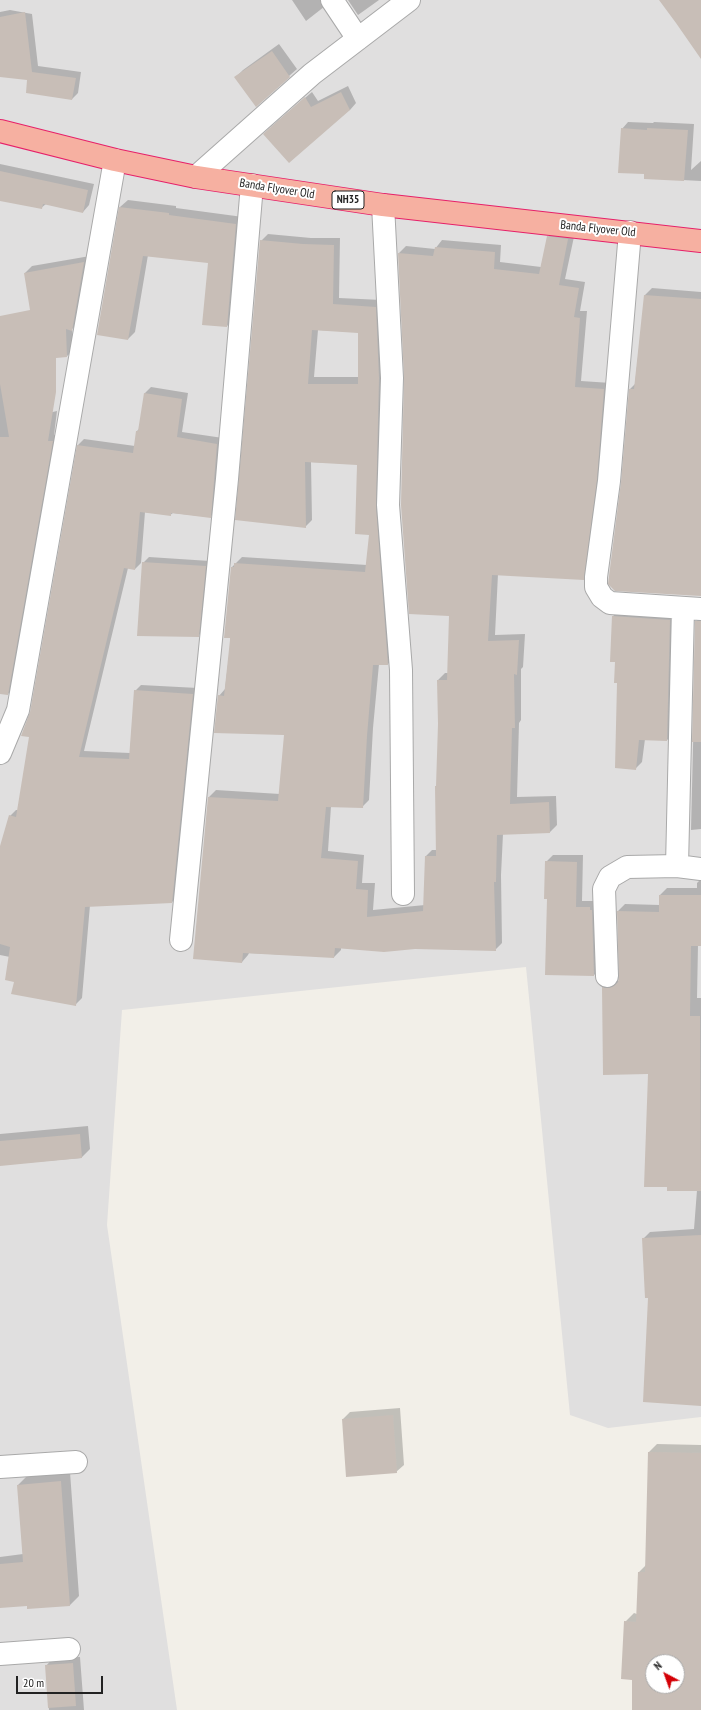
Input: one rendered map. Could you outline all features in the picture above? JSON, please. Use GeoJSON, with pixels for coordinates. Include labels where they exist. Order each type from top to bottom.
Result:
{"type":"FeatureCollection","features":[{"type":"Feature","properties":{"kind":"highway","name":"Banda Flyover Old"},"geometry":{"type":"LineString","coordinates":[[0,131],[115,160],[196,177],[383,205],[701,241]]}},
{"type":"Feature","properties":{"kind":"street"},"geometry":{"type":"LineString","coordinates":[[332,0],[358,39]]}},
{"type":"Feature","properties":{"kind":"street"},"geometry":{"type":"LineString","coordinates":[[196,177],[312,74],[409,0]]}},
{"type":"Feature","properties":{"kind":"street"},"geometry":{"type":"LineString","coordinates":[[0,753],[18,710],[115,160]]}},
{"type":"Feature","properties":{"kind":"street"},"geometry":{"type":"LineString","coordinates":[[181,940],[226,487],[252,185]]}},
{"type":"Feature","properties":{"kind":"street"},"geometry":{"type":"LineString","coordinates":[[383,205],[392,378],[388,505],[401,670],[403,894]]}},
{"type":"Feature","properties":{"kind":"street"},"geometry":{"type":"LineString","coordinates":[[630,232],[609,481],[596,577],[596,588],[602,597],[610,603],[692,609],[677,866]]}},
{"type":"Feature","properties":{"kind":"street"},"geometry":{"type":"LineString","coordinates":[[607,976],[604,889],[610,877],[627,867],[677,866],[701,869]]}},
{"type":"Feature","properties":{"kind":"street"},"geometry":{"type":"LineString","coordinates":[[0,1466],[76,1462]]}},
{"type":"Feature","properties":{"kind":"street"},"geometry":{"type":"LineString","coordinates":[[0,1654],[69,1649]]}},
{"type":"Feature","properties":{"kind":"shaded area"},"geometry":{"type":"Polygon","coordinates":[[[0,0],[701,0],[701,1417],[608,1428],[570,1415],[526,967],[122,1010],[107,1225],[177,1710],[0,1710],[0,0]]]}},
{"type":"Feature","properties":{"kind":"building"},"geometry":{"type":"Polygon","coordinates":[[[659,0],[701,0],[701,59],[676,23],[659,0]]]}},
{"type":"Feature","properties":{"kind":"building"},"geometry":{"type":"Polygon","coordinates":[[[25,12],[32,72],[76,78],[72,100],[26,93],[27,80],[0,77],[0,17],[25,12]]]}},
{"type":"Feature","properties":{"kind":"building"},"geometry":{"type":"Polygon","coordinates":[[[272,51],[290,77],[256,107],[234,77],[272,51]]]}},
{"type":"Feature","properties":{"kind":"building"},"geometry":{"type":"Polygon","coordinates":[[[341,92],[350,110],[289,163],[263,134],[305,97],[311,107],[341,92]]]}},
{"type":"Feature","properties":{"kind":"building"},"geometry":{"type":"Polygon","coordinates":[[[621,128],[647,130],[647,128],[688,130],[684,181],[644,179],[644,174],[618,173],[621,128]]]}},
{"type":"Feature","properties":{"kind":"building"},"geometry":{"type":"Polygon","coordinates":[[[0,171],[88,190],[83,213],[43,204],[42,209],[0,201],[0,171]]]}},
{"type":"Feature","properties":{"kind":"building"},"geometry":{"type":"Polygon","coordinates":[[[119,207],[169,213],[169,215],[236,224],[227,327],[202,325],[208,263],[143,256],[128,340],[97,335],[119,207]]]}},
{"type":"Feature","properties":{"kind":"building"},"geometry":{"type":"Polygon","coordinates":[[[547,236],[568,239],[559,285],[579,288],[574,317],[580,318],[575,387],[604,389],[597,480],[584,580],[492,575],[488,641],[519,640],[517,675],[514,674],[515,728],[512,728],[510,804],[549,802],[550,833],[497,835],[496,882],[494,882],[496,951],[415,949],[384,952],[335,948],[334,958],[243,953],[242,963],[193,959],[208,797],[278,801],[284,735],[214,733],[218,695],[224,696],[230,640],[230,638],[224,638],[231,567],[234,567],[234,563],[365,572],[369,535],[355,534],[357,465],[305,462],[306,528],[235,520],[260,240],[334,245],[333,304],[376,307],[379,378],[376,506],[388,665],[373,665],[363,808],[326,807],[321,858],[358,861],[356,889],[368,890],[367,917],[423,911],[425,856],[436,856],[435,786],[438,724],[437,680],[447,680],[449,616],[409,614],[401,505],[404,377],[398,253],[433,256],[435,247],[495,252],[494,269],[539,274],[547,236]],[[312,330],[308,384],[358,384],[358,333],[312,330]]]}},
{"type":"Feature","properties":{"kind":"building"},"geometry":{"type":"Polygon","coordinates":[[[84,262],[72,331],[66,329],[67,357],[56,358],[56,392],[48,441],[53,441],[8,695],[0,694],[0,437],[9,437],[0,384],[0,316],[30,310],[24,273],[84,262]]]}},
{"type":"Feature","properties":{"kind":"building"},"geometry":{"type":"Polygon","coordinates":[[[644,295],[701,299],[701,596],[615,591],[608,584],[621,482],[629,389],[634,389],[644,295]]]}},
{"type":"Feature","properties":{"kind":"building"},"geometry":{"type":"Polygon","coordinates":[[[144,393],[182,399],[177,437],[217,444],[211,518],[171,513],[171,516],[140,512],[135,570],[124,568],[79,757],[129,759],[134,690],[193,694],[172,903],[85,907],[76,1006],[11,994],[14,982],[5,980],[10,947],[0,944],[0,846],[9,815],[16,817],[29,737],[21,736],[30,712],[77,445],[133,453],[144,393]]]}},
{"type":"Feature","properties":{"kind":"building"},"geometry":{"type":"Polygon","coordinates":[[[142,562],[206,566],[199,637],[137,636],[142,562]]]}},
{"type":"Feature","properties":{"kind":"building"},"geometry":{"type":"Polygon","coordinates":[[[612,616],[670,620],[667,741],[639,740],[636,770],[615,768],[617,683],[614,683],[615,662],[610,662],[612,616]]]}},
{"type":"Feature","properties":{"kind":"building"},"geometry":{"type":"Polygon","coordinates":[[[695,621],[701,621],[701,742],[692,742],[695,621]]]}},
{"type":"Feature","properties":{"kind":"building"},"geometry":{"type":"Polygon","coordinates":[[[545,861],[577,862],[576,907],[590,907],[590,910],[592,910],[594,976],[545,975],[547,899],[544,899],[545,861]]]}},
{"type":"Feature","properties":{"kind":"building"},"geometry":{"type":"Polygon","coordinates":[[[659,895],[701,895],[701,946],[691,946],[690,1016],[700,1016],[701,1191],[667,1191],[667,1187],[644,1187],[648,1074],[603,1075],[602,987],[608,988],[614,986],[618,982],[617,911],[659,912],[659,895]]]}},
{"type":"Feature","properties":{"kind":"building"},"geometry":{"type":"Polygon","coordinates":[[[80,1134],[82,1158],[0,1166],[0,1141],[80,1134]]]}},
{"type":"Feature","properties":{"kind":"building"},"geometry":{"type":"Polygon","coordinates":[[[701,1235],[701,1406],[643,1402],[648,1298],[645,1298],[642,1238],[701,1235]]]}},
{"type":"Feature","properties":{"kind":"building"},"geometry":{"type":"Polygon","coordinates":[[[393,1415],[397,1473],[346,1477],[342,1419],[393,1415]]]}},
{"type":"Feature","properties":{"kind":"building"},"geometry":{"type":"Polygon","coordinates":[[[648,1452],[701,1453],[701,1710],[632,1710],[632,1680],[621,1679],[624,1621],[636,1622],[638,1572],[645,1572],[648,1452]]]}},
{"type":"Feature","properties":{"kind":"building"},"geometry":{"type":"Polygon","coordinates":[[[61,1481],[70,1606],[27,1609],[27,1606],[0,1608],[0,1564],[23,1562],[17,1485],[61,1481]]]}},
{"type":"Feature","properties":{"kind":"building"},"geometry":{"type":"Polygon","coordinates":[[[73,1663],[76,1706],[48,1708],[45,1665],[73,1663]]]}}]}
